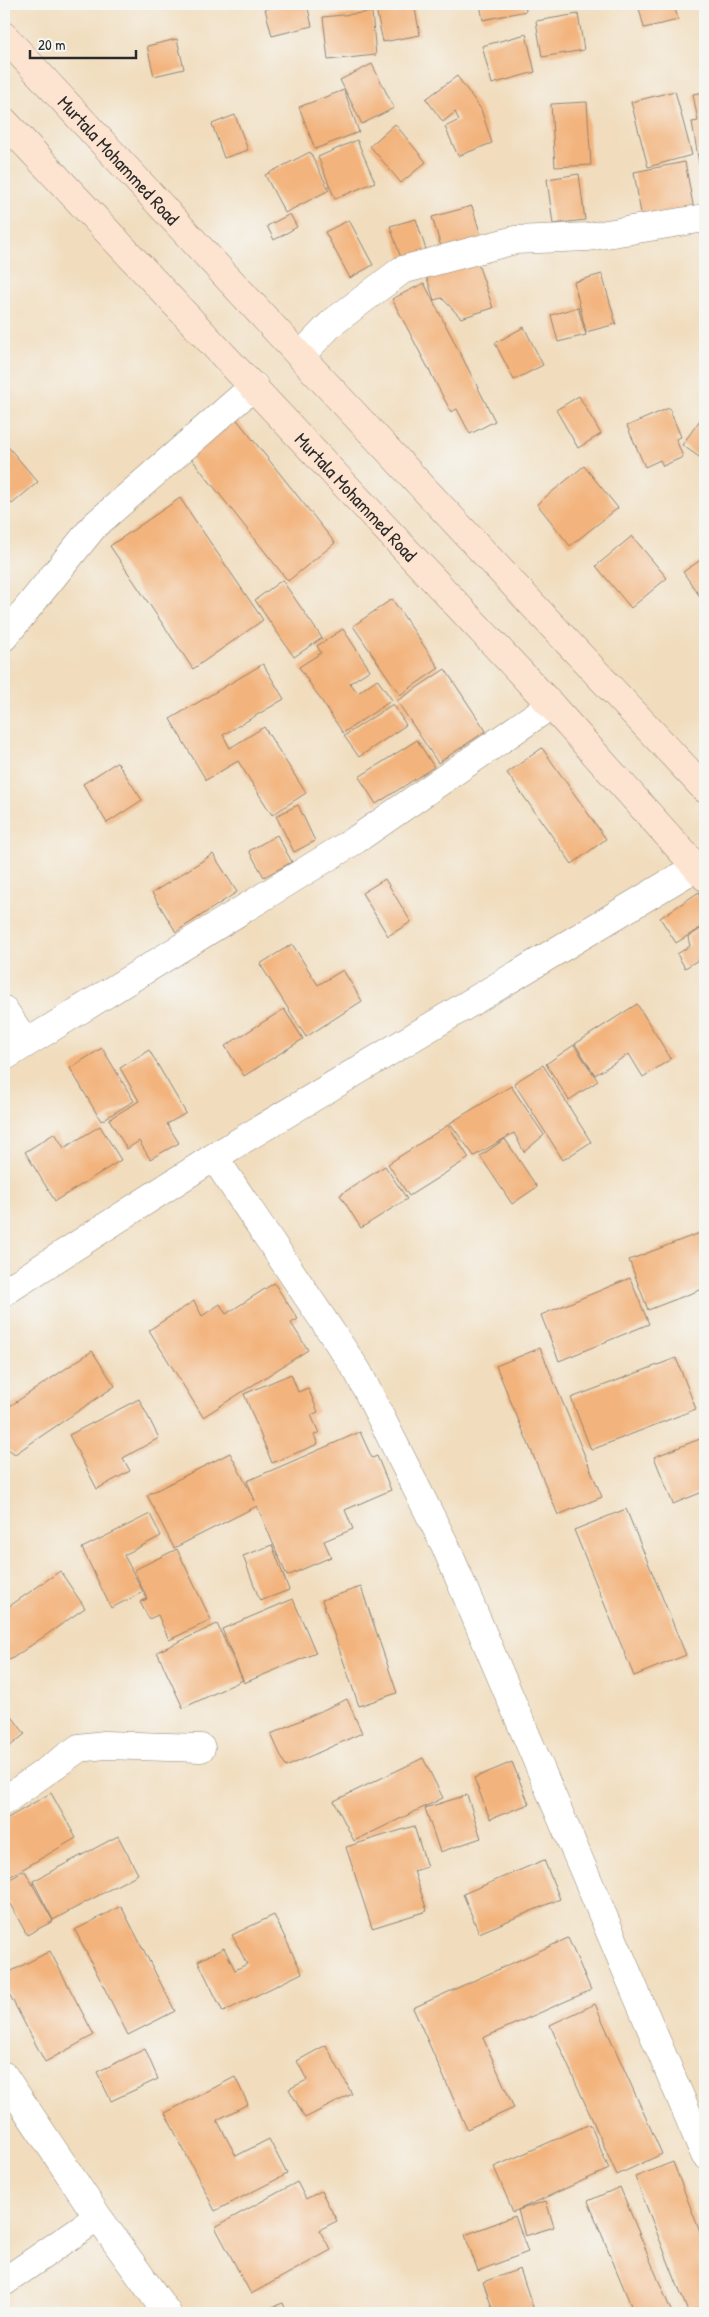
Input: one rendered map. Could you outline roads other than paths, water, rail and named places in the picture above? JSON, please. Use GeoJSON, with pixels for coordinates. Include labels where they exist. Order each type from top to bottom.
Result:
{"type":"FeatureCollection","features":[{"type":"Feature","properties":{"kind":"main road","name":"Murtala Mohammed Road"},"geometry":{"type":"LineString","coordinates":[[4,36],[300,356],[705,788]]}},
{"type":"Feature","properties":{"kind":"main road","name":"Murtala Mohammed Road"},"geometry":{"type":"LineString","coordinates":[[4,121],[551,705],[701,872]]}},
{"type":"Feature","properties":{"kind":"street"},"geometry":{"type":"LineString","coordinates":[[300,356],[332,323],[402,270],[515,240],[588,237],[705,218]]}},
{"type":"Feature","properties":{"kind":"street"},"geometry":{"type":"LineString","coordinates":[[4,636],[94,526],[254,386]]}},
{"type":"Feature","properties":{"kind":"street"},"geometry":{"type":"LineString","coordinates":[[4,1056],[357,839],[551,705]]}},
{"type":"Feature","properties":{"kind":"street"},"geometry":{"type":"LineString","coordinates":[[4,1292],[214,1157],[701,872]]}},
{"type":"Feature","properties":{"kind":"street"},"geometry":{"type":"LineString","coordinates":[[4,1010],[26,1042]]}},
{"type":"Feature","properties":{"kind":"street"},"geometry":{"type":"LineString","coordinates":[[214,1157],[358,1372],[445,1545],[705,2155]]}},
{"type":"Feature","properties":{"kind":"street"},"geometry":{"type":"LineString","coordinates":[[4,1801],[79,1748],[104,1745],[200,1748]]}},
{"type":"Feature","properties":{"kind":"street"},"geometry":{"type":"LineString","coordinates":[[4,2076],[98,2217],[167,2313]]}},
{"type":"Feature","properties":{"kind":"street"},"geometry":{"type":"LineString","coordinates":[[4,2282],[98,2217]]}}]}
